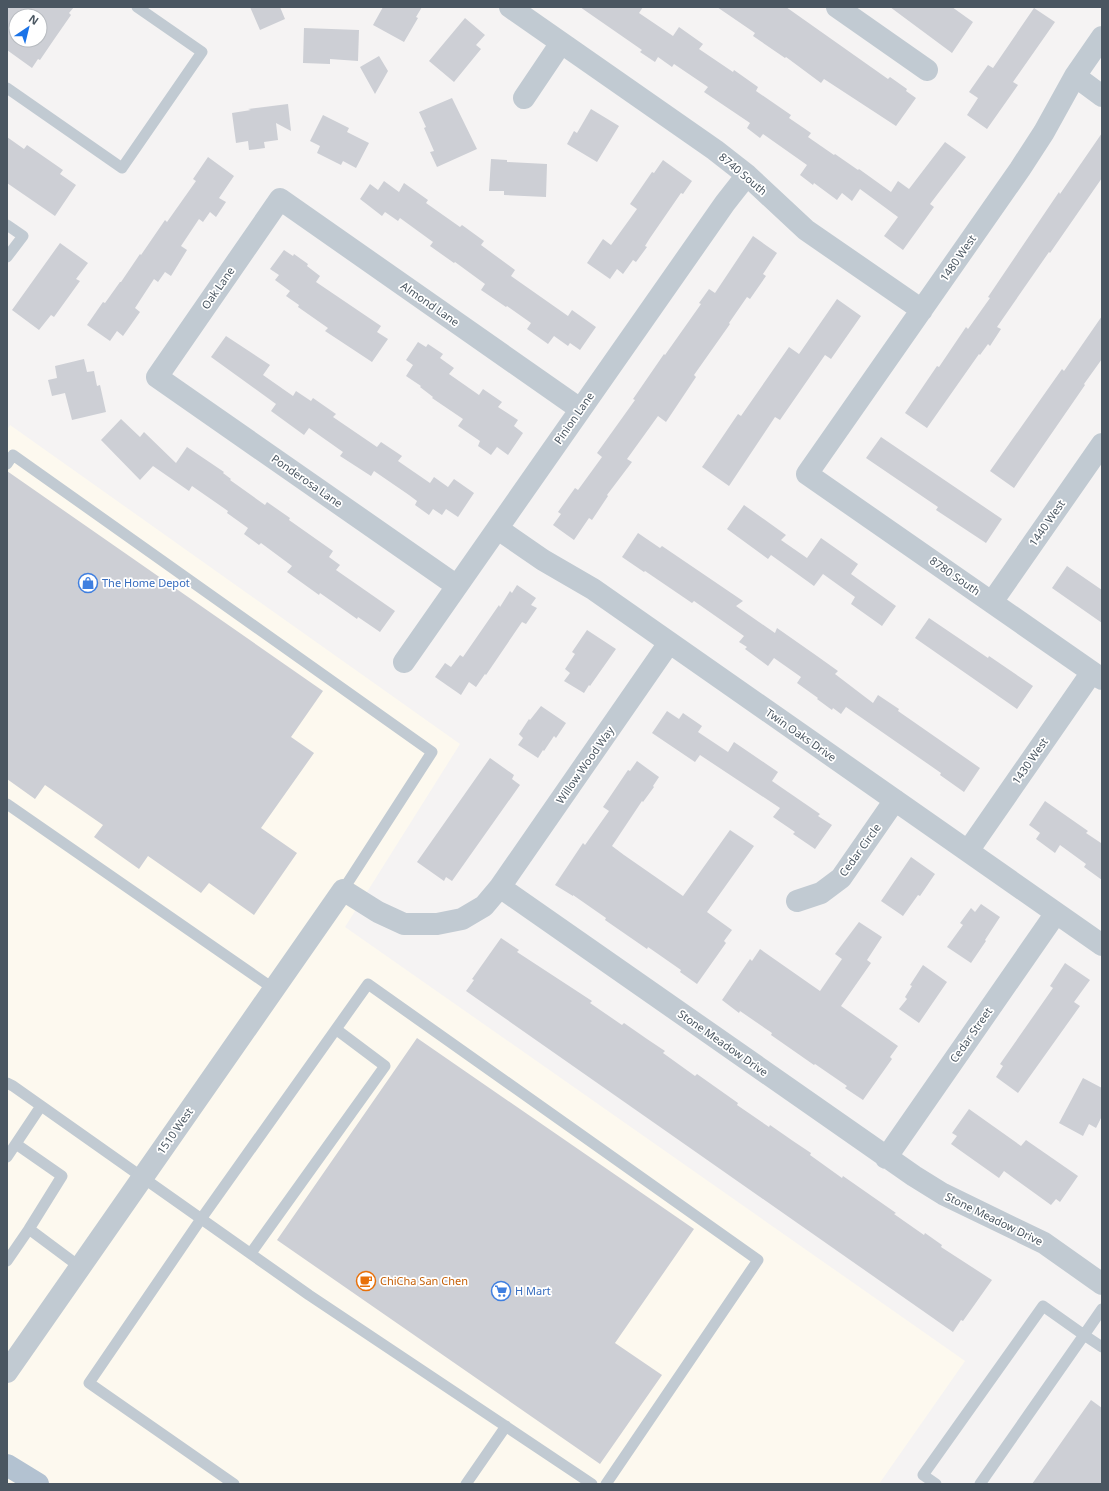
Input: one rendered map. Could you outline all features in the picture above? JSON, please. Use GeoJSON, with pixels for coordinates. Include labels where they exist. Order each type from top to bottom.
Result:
{"type":"FeatureCollection","features":[{"type":"Feature","properties":{"kind":"main road"},"geometry":{"type":"LineString","coordinates":[[7,1465],[38,1484]]}},
{"type":"Feature","properties":{"kind":"street","name":"8740 South"},"geometry":{"type":"LineString","coordinates":[[510,7],[715,150],[747,175],[806,230],[922,310]]}},
{"type":"Feature","properties":{"kind":"street"},"geometry":{"type":"LineString","coordinates":[[848,10],[926,70]]}},
{"type":"Feature","properties":{"kind":"street","name":"1480 West"},"geometry":{"type":"LineString","coordinates":[[807,474],[1020,169],[1044,132],[1074,76],[1102,37]]}},
{"type":"Feature","properties":{"kind":"street"},"geometry":{"type":"LineString","coordinates":[[524,98],[562,43]]}},
{"type":"Feature","properties":{"kind":"street"},"geometry":{"type":"LineString","coordinates":[[1074,76],[1102,96]]}},
{"type":"Feature","properties":{"kind":"street","name":"Pinion Lane"},"geometry":{"type":"LineString","coordinates":[[404,662],[720,209],[747,175]]}},
{"type":"Feature","properties":{"kind":"street","name":"Almond Lane"},"geometry":{"type":"LineString","coordinates":[[280,199],[580,409]]}},
{"type":"Feature","properties":{"kind":"street","name":"Oak Lane"},"geometry":{"type":"LineString","coordinates":[[157,377],[280,199]]}},
{"type":"Feature","properties":{"kind":"street","name":"Ponderosa Lane"},"geometry":{"type":"LineString","coordinates":[[157,377],[457,586]]}},
{"type":"Feature","properties":{"kind":"street","name":"1440 West"},"geometry":{"type":"LineString","coordinates":[[992,602],[1102,444]]}},
{"type":"Feature","properties":{"kind":"street","name":"8780 South"},"geometry":{"type":"LineString","coordinates":[[807,474],[1097,675]]}},
{"type":"Feature","properties":{"kind":"street","name":"Twin Oaks Drive"},"geometry":{"type":"LineString","coordinates":[[498,529],[543,560],[593,590],[1102,945]]}},
{"type":"Feature","properties":{"kind":"street","name":"Willow Wood Way"},"geometry":{"type":"LineString","coordinates":[[500,887],[669,643]]}},
{"type":"Feature","properties":{"kind":"street","name":"1430 West"},"geometry":{"type":"LineString","coordinates":[[968,851],[1097,675]]}},
{"type":"Feature","properties":{"kind":"street","name":"Cedar Circle"},"geometry":{"type":"LineString","coordinates":[[797,901],[821,893],[841,878],[895,800]]}},
{"type":"Feature","properties":{"kind":"street"},"geometry":{"type":"LineString","coordinates":[[344,890],[378,912],[404,924],[437,924],[462,919],[484,906],[500,887]]}},
{"type":"Feature","properties":{"kind":"street","name":"Stone Meadow Drive"},"geometry":{"type":"LineString","coordinates":[[500,887],[886,1158],[943,1194],[1044,1243],[1102,1284]]}},
{"type":"Feature","properties":{"kind":"street","name":"1510 West"},"geometry":{"type":"LineString","coordinates":[[7,1372],[344,890]]}},
{"type":"Feature","properties":{"kind":"street","name":"Cedar Street"},"geometry":{"type":"LineString","coordinates":[[886,1158],[1056,913]]}},
{"type":"Feature","properties":{"kind":"lane"},"geometry":{"type":"LineString","coordinates":[[7,88],[122,168],[202,52],[137,7]]}},
{"type":"Feature","properties":{"kind":"lane"},"geometry":{"type":"LineString","coordinates":[[7,225],[23,236],[7,257]]}},
{"type":"Feature","properties":{"kind":"lane"},"geometry":{"type":"LineString","coordinates":[[7,464],[13,455],[432,752],[344,890]]}},
{"type":"Feature","properties":{"kind":"lane"},"geometry":{"type":"LineString","coordinates":[[7,804],[274,989]]}},
{"type":"Feature","properties":{"kind":"lane"},"geometry":{"type":"LineString","coordinates":[[234,1484],[89,1383],[201,1219],[337,1030],[368,984],[758,1260],[606,1484]]}},
{"type":"Feature","properties":{"kind":"lane"},"geometry":{"type":"LineString","coordinates":[[251,1254],[385,1066],[337,1030]]}},
{"type":"Feature","properties":{"kind":"lane"},"geometry":{"type":"LineString","coordinates":[[7,1083],[309,1295],[592,1484]]}},
{"type":"Feature","properties":{"kind":"lane"},"geometry":{"type":"LineString","coordinates":[[7,1156],[41,1106]]}},
{"type":"Feature","properties":{"kind":"lane"},"geometry":{"type":"LineString","coordinates":[[7,1261],[62,1176],[16,1144]]}},
{"type":"Feature","properties":{"kind":"lane"},"geometry":{"type":"LineString","coordinates":[[29,1229],[80,1267]]}},
{"type":"Feature","properties":{"kind":"lane"},"geometry":{"type":"LineString","coordinates":[[936,1484],[923,1475],[1044,1306],[1102,1348]]}},
{"type":"Feature","properties":{"kind":"lane"},"geometry":{"type":"LineString","coordinates":[[980,1484],[1102,1309]]}},
{"type":"Feature","properties":{"kind":"lane"},"geometry":{"type":"LineString","coordinates":[[466,1484],[506,1426]]}},
{"type":"Feature","properties":{"kind":"shaded area"},"geometry":{"type":"Polygon","coordinates":[[[10,425],[460,744],[345,927],[965,1361],[879,1484],[7,1484],[7,430],[10,425]]]}},
{"type":"Feature","properties":{"kind":"building"},"geometry":{"type":"Polygon","coordinates":[[[7,7],[74,7],[69,13],[71,15],[40,60],[38,59],[32,68],[7,50],[7,7]]]}},
{"type":"Feature","properties":{"kind":"building"},"geometry":{"type":"Polygon","coordinates":[[[250,7],[280,7],[285,19],[260,30],[250,7]]]}},
{"type":"Feature","properties":{"kind":"building"},"geometry":{"type":"Polygon","coordinates":[[[383,7],[422,7],[416,17],[418,18],[404,42],[373,25],[383,7]]]}},
{"type":"Feature","properties":{"kind":"building"},"geometry":{"type":"Polygon","coordinates":[[[580,7],[643,7],[639,13],[673,36],[679,27],[703,44],[699,49],[733,72],[734,70],[758,87],[756,91],[791,115],[789,118],[811,133],[808,137],[834,155],[835,154],[858,170],[859,169],[891,192],[898,181],[909,189],[945,142],[966,157],[930,204],[934,207],[903,250],[884,236],[898,217],[860,189],[852,201],[842,193],[837,200],[814,183],[813,185],[800,175],[807,165],[763,134],[760,138],[747,128],[750,123],[704,92],[708,87],[674,64],[672,67],[658,57],[655,62],[640,52],[642,50],[580,7]]]}},
{"type":"Feature","properties":{"kind":"building"},"geometry":{"type":"Polygon","coordinates":[[[717,7],[786,7],[888,79],[890,77],[907,89],[906,91],[916,98],[896,126],[824,79],[821,83],[786,57],[785,58],[753,36],[755,33],[717,7]]]}},
{"type":"Feature","properties":{"kind":"building"},"geometry":{"type":"Polygon","coordinates":[[[890,7],[952,7],[973,22],[952,53],[890,7]]]}},
{"type":"Feature","properties":{"kind":"building"},"geometry":{"type":"Polygon","coordinates":[[[1034,8],[1055,22],[1013,82],[1018,85],[987,129],[967,115],[978,98],[969,92],[988,65],[993,68],[1034,8]]]}},
{"type":"Feature","properties":{"kind":"building"},"geometry":{"type":"Polygon","coordinates":[[[465,18],[485,35],[476,45],[481,49],[454,82],[429,61],[465,18]]]}},
{"type":"Feature","properties":{"kind":"building"},"geometry":{"type":"Polygon","coordinates":[[[304,28],[359,30],[358,61],[330,59],[330,64],[303,63],[304,28]]]}},
{"type":"Feature","properties":{"kind":"building"},"geometry":{"type":"Polygon","coordinates":[[[379,56],[388,71],[375,94],[360,67],[379,56]]]}},
{"type":"Feature","properties":{"kind":"building"},"geometry":{"type":"Polygon","coordinates":[[[452,98],[477,149],[437,167],[430,152],[434,151],[419,112],[452,98]]]}},
{"type":"Feature","properties":{"kind":"building"},"geometry":{"type":"Polygon","coordinates":[[[288,104],[291,131],[276,123],[278,140],[264,142],[265,148],[249,150],[248,141],[236,143],[232,113],[251,110],[248,109],[288,104]]]}},
{"type":"Feature","properties":{"kind":"building"},"geometry":{"type":"Polygon","coordinates":[[[591,109],[619,126],[597,162],[567,144],[574,131],[577,133],[591,109]]]}},
{"type":"Feature","properties":{"kind":"building"},"geometry":{"type":"Polygon","coordinates":[[[323,115],[349,128],[347,132],[369,143],[356,168],[343,161],[341,165],[317,153],[320,146],[310,141],[323,115]]]}},
{"type":"Feature","properties":{"kind":"building"},"geometry":{"type":"Polygon","coordinates":[[[1102,133],[1102,178],[997,327],[1001,329],[990,346],[988,344],[980,355],[979,354],[927,428],[905,413],[937,366],[939,367],[966,327],[968,329],[990,298],[988,297],[1059,192],[1060,194],[1102,133]]]}},
{"type":"Feature","properties":{"kind":"building"},"geometry":{"type":"Polygon","coordinates":[[[7,137],[24,149],[27,145],[63,170],[60,174],[76,185],[55,216],[7,183],[7,137]]]}},
{"type":"Feature","properties":{"kind":"building"},"geometry":{"type":"Polygon","coordinates":[[[208,157],[234,176],[219,198],[226,202],[216,217],[210,212],[203,222],[199,219],[181,246],[187,250],[171,276],[165,272],[158,282],[154,279],[135,308],[140,312],[123,336],[117,331],[110,341],[87,325],[103,302],[105,303],[121,282],[165,220],[167,222],[196,181],[193,179],[208,157]]]}},
{"type":"Feature","properties":{"kind":"building"},"geometry":{"type":"Polygon","coordinates":[[[491,159],[507,160],[507,162],[547,164],[546,197],[504,195],[504,191],[489,191],[491,159]]]}},
{"type":"Feature","properties":{"kind":"building"},"geometry":{"type":"Polygon","coordinates":[[[663,160],[692,181],[683,194],[681,193],[650,238],[645,246],[647,247],[636,262],[633,260],[623,274],[617,269],[610,279],[587,263],[603,239],[611,245],[637,209],[630,204],[652,172],[654,173],[663,160]]]}},
{"type":"Feature","properties":{"kind":"building"},"geometry":{"type":"Polygon","coordinates":[[[384,181],[399,192],[404,183],[428,200],[426,203],[460,227],[462,225],[484,241],[481,245],[515,270],[511,276],[568,316],[572,310],[596,327],[580,350],[570,343],[568,346],[554,336],[548,344],[527,329],[531,323],[481,290],[485,284],[430,246],[433,242],[400,218],[398,221],[385,212],[382,216],[360,199],[370,184],[378,190],[384,181]]]}},
{"type":"Feature","properties":{"kind":"building"},"geometry":{"type":"Polygon","coordinates":[[[753,236],[777,253],[763,274],[766,276],[750,299],[747,297],[729,323],[730,324],[694,375],[696,377],[666,422],[658,416],[627,459],[632,462],[607,495],[608,496],[592,520],[589,518],[574,540],[553,525],[561,514],[558,512],[575,488],[578,490],[602,457],[597,453],[635,400],[633,399],[664,354],[665,355],[701,304],[699,303],[709,289],[715,293],[753,236]]]}},
{"type":"Feature","properties":{"kind":"building"},"geometry":{"type":"Polygon","coordinates":[[[60,243],[88,263],[76,279],[80,281],[54,317],[51,315],[39,330],[12,310],[60,243]]]}},
{"type":"Feature","properties":{"kind":"building"},"geometry":{"type":"Polygon","coordinates":[[[284,250],[293,256],[294,254],[308,264],[307,266],[320,276],[316,282],[381,326],[377,332],[388,339],[372,362],[325,331],[328,328],[298,307],[299,305],[286,296],[290,291],[275,280],[279,275],[270,269],[284,250]]]}},
{"type":"Feature","properties":{"kind":"building"},"geometry":{"type":"Polygon","coordinates":[[[837,299],[861,316],[831,359],[825,355],[780,420],[775,417],[729,486],[702,467],[738,414],[741,416],[789,347],[799,354],[837,299]]]}},
{"type":"Feature","properties":{"kind":"building"},"geometry":{"type":"Polygon","coordinates":[[[1102,316],[1102,359],[1014,488],[990,471],[1062,369],[1064,371],[1102,316]]]}},
{"type":"Feature","properties":{"kind":"building"},"geometry":{"type":"Polygon","coordinates":[[[226,336],[270,365],[263,375],[293,396],[296,391],[311,401],[313,398],[336,414],[333,417],[377,447],[381,442],[402,456],[398,461],[430,483],[434,477],[448,487],[454,479],[474,493],[458,517],[446,509],[442,515],[433,509],[429,515],[415,505],[417,501],[374,471],[371,476],[340,456],[343,452],[309,428],[304,435],[271,411],[276,404],[211,357],[226,336]]]}},
{"type":"Feature","properties":{"kind":"building"},"geometry":{"type":"Polygon","coordinates":[[[418,342],[426,347],[428,344],[443,354],[440,358],[454,368],[449,374],[479,395],[483,389],[502,402],[498,407],[518,420],[514,426],[523,433],[508,455],[497,447],[491,455],[478,446],[480,441],[458,426],[463,419],[432,398],[433,397],[420,387],[421,386],[406,376],[413,365],[406,360],[418,342]]]}},
{"type":"Feature","properties":{"kind":"building"},"geometry":{"type":"Polygon","coordinates":[[[84,359],[87,372],[94,371],[97,386],[100,385],[106,412],[72,420],[65,393],[52,396],[48,380],[57,378],[55,366],[84,359]]]}},
{"type":"Feature","properties":{"kind":"building"},"geometry":{"type":"Polygon","coordinates":[[[121,419],[140,437],[144,432],[176,463],[187,447],[224,472],[223,473],[231,479],[230,480],[265,505],[267,502],[290,518],[289,520],[333,551],[329,557],[340,565],[336,570],[395,611],[380,632],[358,617],[357,619],[320,593],[319,595],[287,572],[292,566],[261,543],[259,545],[244,534],[248,528],[227,513],[228,511],[192,486],[189,491],[153,466],[140,480],[101,440],[121,419]]]}},
{"type":"Feature","properties":{"kind":"building"},"geometry":{"type":"Polygon","coordinates":[[[881,437],[1002,519],[986,543],[936,510],[938,507],[866,458],[881,437]]]}},
{"type":"Feature","properties":{"kind":"building","name":"The Home Depot"},"geometry":{"type":"Polygon","coordinates":[[[7,471],[323,691],[291,737],[314,753],[261,828],[297,853],[254,915],[209,883],[201,893],[148,856],[139,869],[94,837],[103,825],[45,785],[35,799],[7,779],[7,471]]]}},
{"type":"Feature","properties":{"kind":"building"},"geometry":{"type":"Polygon","coordinates":[[[744,505],[786,535],[781,540],[807,558],[821,538],[858,564],[851,574],[896,606],[882,626],[851,604],[855,597],[823,574],[814,586],[771,555],[768,559],[727,529],[744,505]]]}},
{"type":"Feature","properties":{"kind":"building"},"geometry":{"type":"Polygon","coordinates":[[[638,533],[660,548],[662,546],[743,601],[736,606],[775,633],[777,628],[817,656],[838,671],[835,674],[873,703],[878,695],[899,709],[898,711],[980,768],[964,792],[940,775],[941,773],[846,707],[841,714],[833,708],[832,710],[797,683],[801,677],[774,658],[768,666],[745,649],[747,647],[739,642],[744,636],[694,601],[692,603],[622,557],[638,533]]]}},
{"type":"Feature","properties":{"kind":"building"},"geometry":{"type":"Polygon","coordinates":[[[1067,566],[1102,590],[1102,623],[1052,588],[1067,566]]]}},
{"type":"Feature","properties":{"kind":"building"},"geometry":{"type":"Polygon","coordinates":[[[517,585],[536,598],[531,605],[537,608],[526,624],[522,622],[486,675],[485,674],[476,687],[469,682],[461,695],[435,677],[445,663],[451,667],[460,655],[463,657],[499,605],[500,607],[510,591],[512,593],[517,585]]]}},
{"type":"Feature","properties":{"kind":"building"},"geometry":{"type":"Polygon","coordinates":[[[929,618],[1033,686],[1017,709],[915,638],[929,618]]]}},
{"type":"Feature","properties":{"kind":"building"},"geometry":{"type":"Polygon","coordinates":[[[587,630],[616,649],[584,693],[564,681],[570,673],[565,669],[575,654],[572,652],[587,630]]]}},
{"type":"Feature","properties":{"kind":"building"},"geometry":{"type":"Polygon","coordinates":[[[541,706],[566,723],[556,738],[554,736],[538,758],[518,745],[523,738],[519,734],[529,719],[530,720],[541,706]]]}},
{"type":"Feature","properties":{"kind":"building"},"geometry":{"type":"Polygon","coordinates":[[[667,711],[679,719],[683,713],[702,726],[698,732],[728,752],[734,742],[778,772],[772,781],[820,814],[818,816],[832,825],[815,849],[793,834],[795,832],[773,817],[780,808],[700,755],[695,762],[652,733],[667,711]]]}},
{"type":"Feature","properties":{"kind":"building"},"geometry":{"type":"Polygon","coordinates":[[[490,758],[514,775],[512,779],[520,785],[452,881],[446,877],[444,881],[417,862],[490,758]]]}},
{"type":"Feature","properties":{"kind":"building"},"geometry":{"type":"Polygon","coordinates":[[[637,761],[659,777],[653,786],[654,787],[643,802],[642,801],[612,846],[624,855],[683,896],[730,830],[754,846],[707,912],[732,930],[724,941],[726,943],[697,984],[680,972],[681,970],[605,920],[606,918],[573,895],[555,885],[583,843],[585,845],[609,811],[603,807],[628,770],[630,771],[637,761]]]}},
{"type":"Feature","properties":{"kind":"building"},"geometry":{"type":"Polygon","coordinates":[[[1045,801],[1088,831],[1086,833],[1101,843],[1102,841],[1102,880],[1084,867],[1086,864],[1060,845],[1055,853],[1036,839],[1040,833],[1029,825],[1045,801]]]}},
{"type":"Feature","properties":{"kind":"building"},"geometry":{"type":"Polygon","coordinates":[[[911,857],[935,874],[920,896],[918,895],[903,916],[881,901],[911,857]]]}},
{"type":"Feature","properties":{"kind":"building"},"geometry":{"type":"Polygon","coordinates":[[[981,904],[1000,917],[971,963],[947,947],[963,925],[960,923],[971,908],[975,912],[981,904]]]}},
{"type":"Feature","properties":{"kind":"building"},"geometry":{"type":"Polygon","coordinates":[[[859,922],[882,937],[867,960],[871,963],[841,1006],[898,1046],[890,1057],[892,1059],[863,1100],[845,1088],[847,1086],[815,1064],[814,1065],[771,1035],[772,1033],[740,1011],[739,1013],[722,1000],[750,959],[752,961],[760,949],[820,991],[842,959],[835,954],[859,922]]]}},
{"type":"Feature","properties":{"kind":"building"},"geometry":{"type":"Polygon","coordinates":[[[501,938],[519,950],[517,952],[592,1001],[590,1003],[622,1025],[624,1023],[665,1051],[663,1053],[695,1076],[697,1074],[738,1103],[737,1105],[811,1153],[810,1155],[842,1178],[843,1176],[896,1213],[894,1214],[924,1235],[925,1233],[942,1245],[941,1247],[992,1280],[963,1321],[961,1320],[953,1332],[466,991],[474,980],[472,979],[501,938]]]}},
{"type":"Feature","properties":{"kind":"building"},"geometry":{"type":"Polygon","coordinates":[[[1065,963],[1090,980],[1074,1002],[1080,1006],[1018,1093],[996,1077],[1003,1066],[1000,1064],[1053,988],[1050,986],[1065,963]]]}},
{"type":"Feature","properties":{"kind":"building"},"geometry":{"type":"Polygon","coordinates":[[[923,965],[947,982],[919,1023],[899,1009],[907,999],[905,997],[912,986],[910,985],[923,965]]]}},
{"type":"Feature","properties":{"kind":"building","name":"H Mart"},"geometry":{"type":"Polygon","coordinates":[[[417,1038],[694,1229],[615,1343],[662,1375],[600,1464],[277,1240],[417,1038]]]}},
{"type":"Feature","properties":{"kind":"building"},"geometry":{"type":"Polygon","coordinates":[[[1083,1078],[1102,1088],[1102,1116],[1096,1128],[1089,1124],[1083,1136],[1059,1123],[1083,1078]]]}},
{"type":"Feature","properties":{"kind":"building"},"geometry":{"type":"Polygon","coordinates":[[[969,1109],[1021,1146],[1026,1140],[1078,1176],[1060,1202],[1056,1199],[1051,1205],[1004,1171],[999,1178],[951,1144],[957,1136],[952,1133],[969,1109]]]}},
{"type":"Feature","properties":{"kind":"building"},"geometry":{"type":"Polygon","coordinates":[[[1091,1400],[1102,1408],[1102,1484],[1032,1484],[1091,1400]]]}},
{"type":"Feature","properties":{"kind":"place","name":"The Home Depot"},"geometry":{"type":"Point","coordinates":[88,583]}},
{"type":"Feature","properties":{"kind":"place","name":"ChiCha San Chen"},"geometry":{"type":"Point","coordinates":[366,1281]}},
{"type":"Feature","properties":{"kind":"place","name":"H Mart"},"geometry":{"type":"Point","coordinates":[501,1291]}}]}
